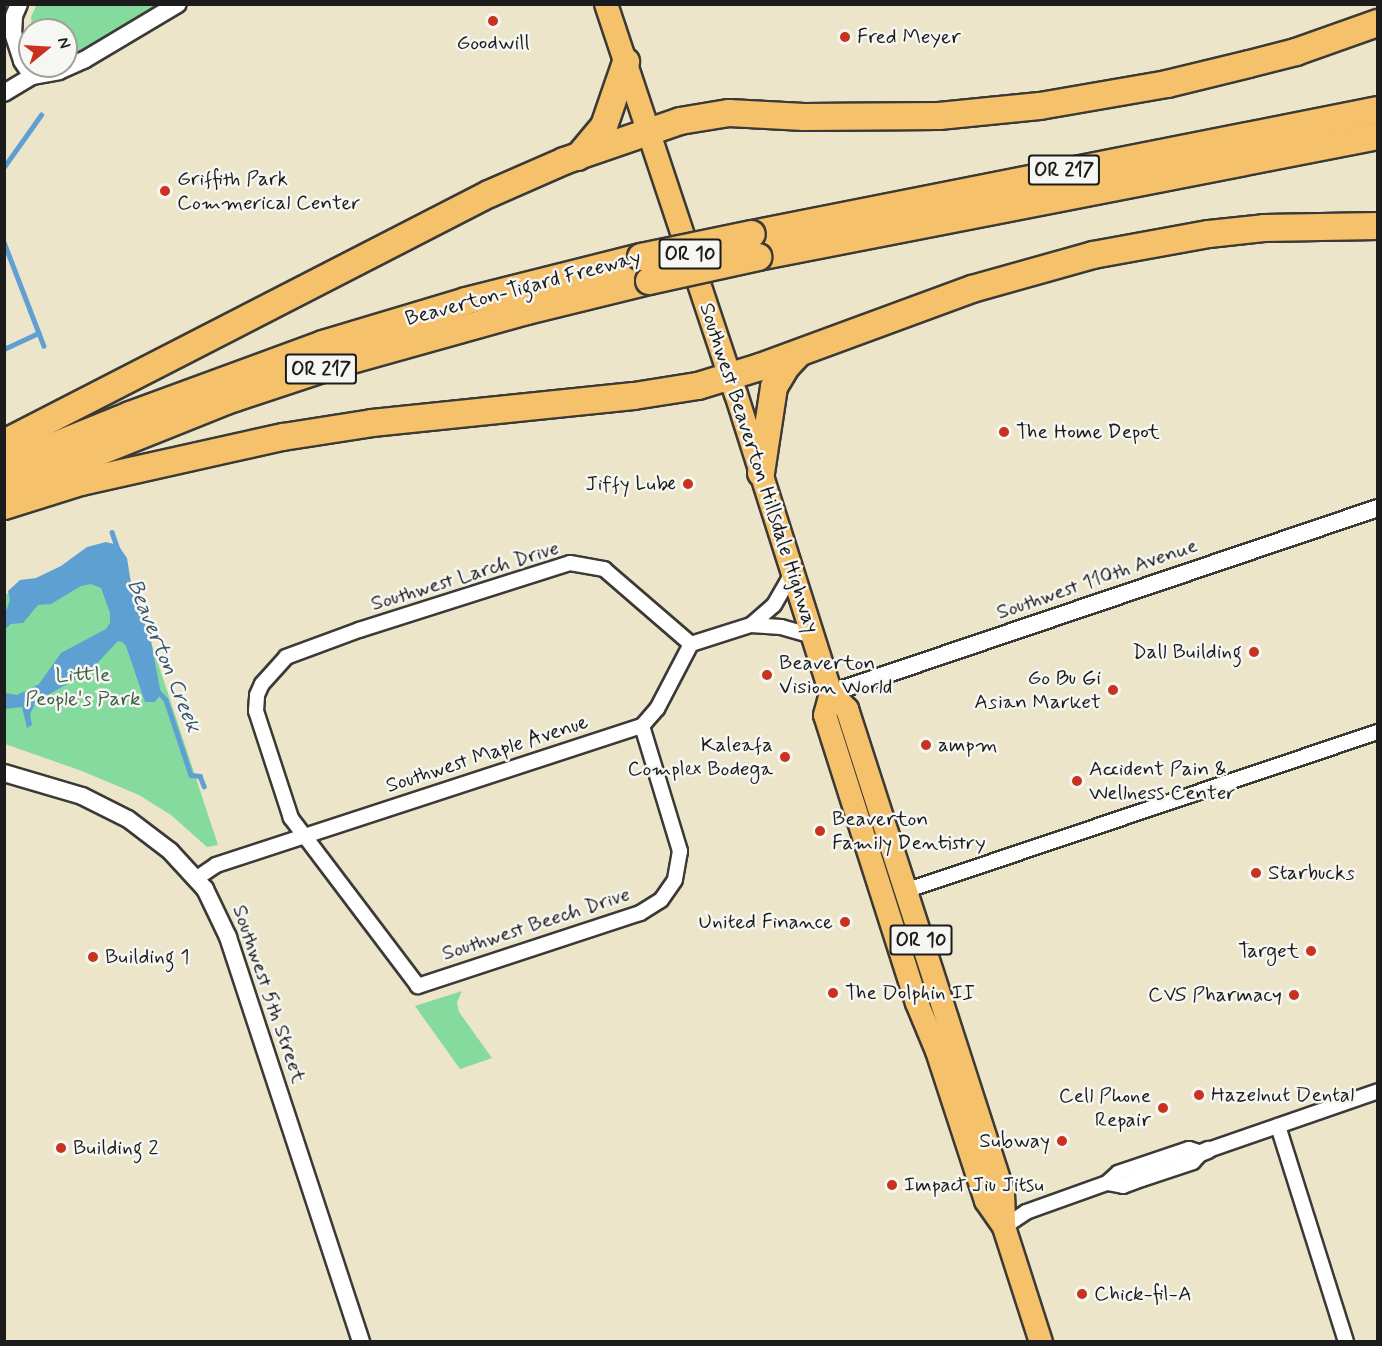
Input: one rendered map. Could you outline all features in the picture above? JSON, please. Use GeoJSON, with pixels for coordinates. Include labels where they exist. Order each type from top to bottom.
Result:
{"type":"FeatureCollection","features":[{"type":"Feature","properties":{"kind":"highway"},"geometry":{"type":"LineString","coordinates":[[4,442],[527,176],[650,131],[704,115],[729,113],[804,117],[939,116],[1040,106],[1167,84],[1249,64],[1296,52],[1377,23]]}},
{"type":"Feature","properties":{"kind":"highway"},"geometry":{"type":"LineString","coordinates":[[578,157],[604,126],[626,62]]}},
{"type":"Feature","properties":{"kind":"highway","name":"Beaverton-Tigard Freeway"},"geometry":{"type":"LineString","coordinates":[[4,466],[151,406],[323,344],[466,301],[645,269],[1377,110]]}},
{"type":"Feature","properties":{"kind":"highway","name":"Beaverton-Tigard Freeway"},"geometry":{"type":"LineString","coordinates":[[755,245],[1377,136]]}},
{"type":"Feature","properties":{"kind":"highway"},"geometry":{"type":"LineString","coordinates":[[4,506],[81,482],[283,437],[372,423],[634,396],[698,386],[972,289],[1093,255],[1165,240],[1231,232],[1377,226]]}},
{"type":"Feature","properties":{"kind":"highway","name":"Beaverton-Tigard Freeway"},"geometry":{"type":"LineString","coordinates":[[4,490],[226,401],[341,363],[505,316],[645,269]]}},
{"type":"Feature","properties":{"kind":"highway"},"geometry":{"type":"LineString","coordinates":[[761,473],[774,387],[786,367],[801,351]]}},
{"type":"Feature","properties":{"kind":"main road","name":"Southwest Beaverton Hillsdale Highway"},"geometry":{"type":"LineString","coordinates":[[606,4],[650,131],[831,693],[847,709],[1003,1192],[1004,1227],[1041,1341]]}},
{"type":"Feature","properties":{"kind":"main road","name":"Southwest Beaverton Hillsdale Highway"},"geometry":{"type":"LineString","coordinates":[[831,693],[825,715],[920,1011],[937,1051],[986,1201],[1004,1227]]}},
{"type":"Feature","properties":{"kind":"main road"},"geometry":{"type":"LineString","coordinates":[[876,875],[898,890],[905,891]]}},
{"type":"Feature","properties":{"kind":"street"},"geometry":{"type":"LineString","coordinates":[[18,49],[13,33],[14,16],[19,4]]}},
{"type":"Feature","properties":{"kind":"street"},"geometry":{"type":"LineString","coordinates":[[78,63],[178,4]]}},
{"type":"Feature","properties":{"kind":"street"},"geometry":{"type":"LineString","coordinates":[[4,93],[29,78]]}},
{"type":"Feature","properties":{"kind":"street","name":"Southwest 110th Avenue"},"geometry":{"type":"LineString","coordinates":[[831,693],[1377,508]]}},
{"type":"Feature","properties":{"kind":"street","name":"Southwest Larch Drive"},"geometry":{"type":"LineString","coordinates":[[418,986],[291,818],[256,711],[257,695],[262,684],[286,657],[300,651],[570,563],[604,569],[691,644]]}},
{"type":"Feature","properties":{"kind":"street"},"geometry":{"type":"LineString","coordinates":[[751,625],[774,605],[792,574]]}},
{"type":"Feature","properties":{"kind":"street"},"geometry":{"type":"LineString","coordinates":[[642,726],[657,709],[691,644],[751,625],[781,627],[812,636]]}},
{"type":"Feature","properties":{"kind":"street","name":"Southwest Maple Avenue"},"geometry":{"type":"LineString","coordinates":[[197,878],[216,865],[642,726]]}},
{"type":"Feature","properties":{"kind":"street","name":"Southwest Beech Drive"},"geometry":{"type":"LineString","coordinates":[[418,986],[640,913],[662,900],[675,880],[680,851],[642,726]]}},
{"type":"Feature","properties":{"kind":"street"},"geometry":{"type":"LineString","coordinates":[[905,891],[1377,732]]}},
{"type":"Feature","properties":{"kind":"street","name":"Southwest 5th Street"},"geometry":{"type":"LineString","coordinates":[[4,773],[82,796],[112,810],[155,838],[197,878],[213,903],[228,937],[361,1341]]}},
{"type":"Feature","properties":{"kind":"street"},"geometry":{"type":"LineString","coordinates":[[1004,1227],[1026,1212],[1107,1184],[1118,1173],[1189,1149],[1205,1151],[1377,1091]]}},
{"type":"Feature","properties":{"kind":"street"},"geometry":{"type":"LineString","coordinates":[[1278,1126],[1346,1341]]}},
{"type":"Feature","properties":{"kind":"green space"},"geometry":{"type":"Polygon","coordinates":[[[37,4],[156,4],[78,52],[78,18],[31,17],[37,4]]]}},
{"type":"Feature","properties":{"kind":"green space","name":"Little People's Park"},"geometry":{"type":"Polygon","coordinates":[[[122,554],[218,845],[207,847],[171,815],[139,795],[82,771],[5,744],[4,595],[122,554]]]}},
{"type":"Feature","properties":{"kind":"green space"},"geometry":{"type":"Polygon","coordinates":[[[462,991],[457,1002],[459,1012],[492,1058],[460,1069],[415,1006],[462,991]]]}},
{"type":"Feature","properties":{"kind":"water"},"geometry":{"type":"Polygon","coordinates":[[[106,542],[118,545],[127,558],[133,596],[150,636],[161,694],[155,702],[145,702],[126,646],[118,641],[89,672],[37,701],[30,714],[32,725],[27,728],[22,707],[5,709],[5,693],[17,695],[39,684],[61,653],[106,629],[110,623],[110,613],[101,588],[91,584],[81,586],[51,604],[38,605],[23,623],[11,624],[5,629],[5,614],[10,600],[8,591],[20,580],[36,578],[61,566],[87,547],[106,542]]]}},
{"type":"Feature","properties":{"kind":"waterway","name":"Beaverton Creek"},"geometry":{"type":"LineString","coordinates":[[4,167],[41,115]]}},
{"type":"Feature","properties":{"kind":"waterway","name":"Beaverton Creek"},"geometry":{"type":"LineString","coordinates":[[4,242],[44,346]]}},
{"type":"Feature","properties":{"kind":"waterway"},"geometry":{"type":"LineString","coordinates":[[4,349],[38,333]]}},
{"type":"Feature","properties":{"kind":"waterway","name":"Beaverton Creek"},"geometry":{"type":"LineString","coordinates":[[112,532],[118,549]]}},
{"type":"Feature","properties":{"kind":"waterway","name":"Beaverton Creek"},"geometry":{"type":"LineString","coordinates":[[157,690],[166,700],[191,775],[200,776],[204,786]]}},
{"type":"Feature","properties":{"kind":"place","name":"Goodwill"},"geometry":{"type":"Point","coordinates":[493,21]}},
{"type":"Feature","properties":{"kind":"place","name":"Fred Meyer"},"geometry":{"type":"Point","coordinates":[845,37]}},
{"type":"Feature","properties":{"kind":"place","name":"Griffith Park Commerical Center"},"geometry":{"type":"Point","coordinates":[165,191]}},
{"type":"Feature","properties":{"kind":"place","name":"The Home Depot"},"geometry":{"type":"Point","coordinates":[1004,432]}},
{"type":"Feature","properties":{"kind":"place","name":"Jiffy Lube"},"geometry":{"type":"Point","coordinates":[688,484]}},
{"type":"Feature","properties":{"kind":"place","name":"Dall Building"},"geometry":{"type":"Point","coordinates":[1254,652]}},
{"type":"Feature","properties":{"kind":"place","name":"Beaverton Vision World"},"geometry":{"type":"Point","coordinates":[767,675]}},
{"type":"Feature","properties":{"kind":"place","name":"Go Bu Gi Asian Market"},"geometry":{"type":"Point","coordinates":[1113,690]}},
{"type":"Feature","properties":{"kind":"place","name":"ampm"},"geometry":{"type":"Point","coordinates":[926,745]}},
{"type":"Feature","properties":{"kind":"place","name":"Kaleafa Complex Bodega"},"geometry":{"type":"Point","coordinates":[785,757]}},
{"type":"Feature","properties":{"kind":"place","name":"Accident Pain & Wellness Center"},"geometry":{"type":"Point","coordinates":[1077,781]}},
{"type":"Feature","properties":{"kind":"place","name":"Beaverton Family Dentistry"},"geometry":{"type":"Point","coordinates":[820,831]}},
{"type":"Feature","properties":{"kind":"place","name":"Starbucks"},"geometry":{"type":"Point","coordinates":[1256,873]}},
{"type":"Feature","properties":{"kind":"place","name":"United Finance"},"geometry":{"type":"Point","coordinates":[845,922]}},
{"type":"Feature","properties":{"kind":"place","name":"Target"},"geometry":{"type":"Point","coordinates":[1311,951]}},
{"type":"Feature","properties":{"kind":"place","name":"Building 1"},"geometry":{"type":"Point","coordinates":[93,957]}},
{"type":"Feature","properties":{"kind":"place","name":"The Dolphin II"},"geometry":{"type":"Point","coordinates":[833,993]}},
{"type":"Feature","properties":{"kind":"place","name":"CVS Pharmacy"},"geometry":{"type":"Point","coordinates":[1294,995]}},
{"type":"Feature","properties":{"kind":"place","name":"Hazelnut Dental"},"geometry":{"type":"Point","coordinates":[1199,1095]}},
{"type":"Feature","properties":{"kind":"place","name":"Cell Phone Repair"},"geometry":{"type":"Point","coordinates":[1163,1108]}},
{"type":"Feature","properties":{"kind":"place","name":"Subway"},"geometry":{"type":"Point","coordinates":[1062,1141]}},
{"type":"Feature","properties":{"kind":"place","name":"Building 2"},"geometry":{"type":"Point","coordinates":[61,1148]}},
{"type":"Feature","properties":{"kind":"place","name":"Impact Jiu Jitsu"},"geometry":{"type":"Point","coordinates":[892,1185]}},
{"type":"Feature","properties":{"kind":"place","name":"Chick-fil-A"},"geometry":{"type":"Point","coordinates":[1082,1294]}}]}
